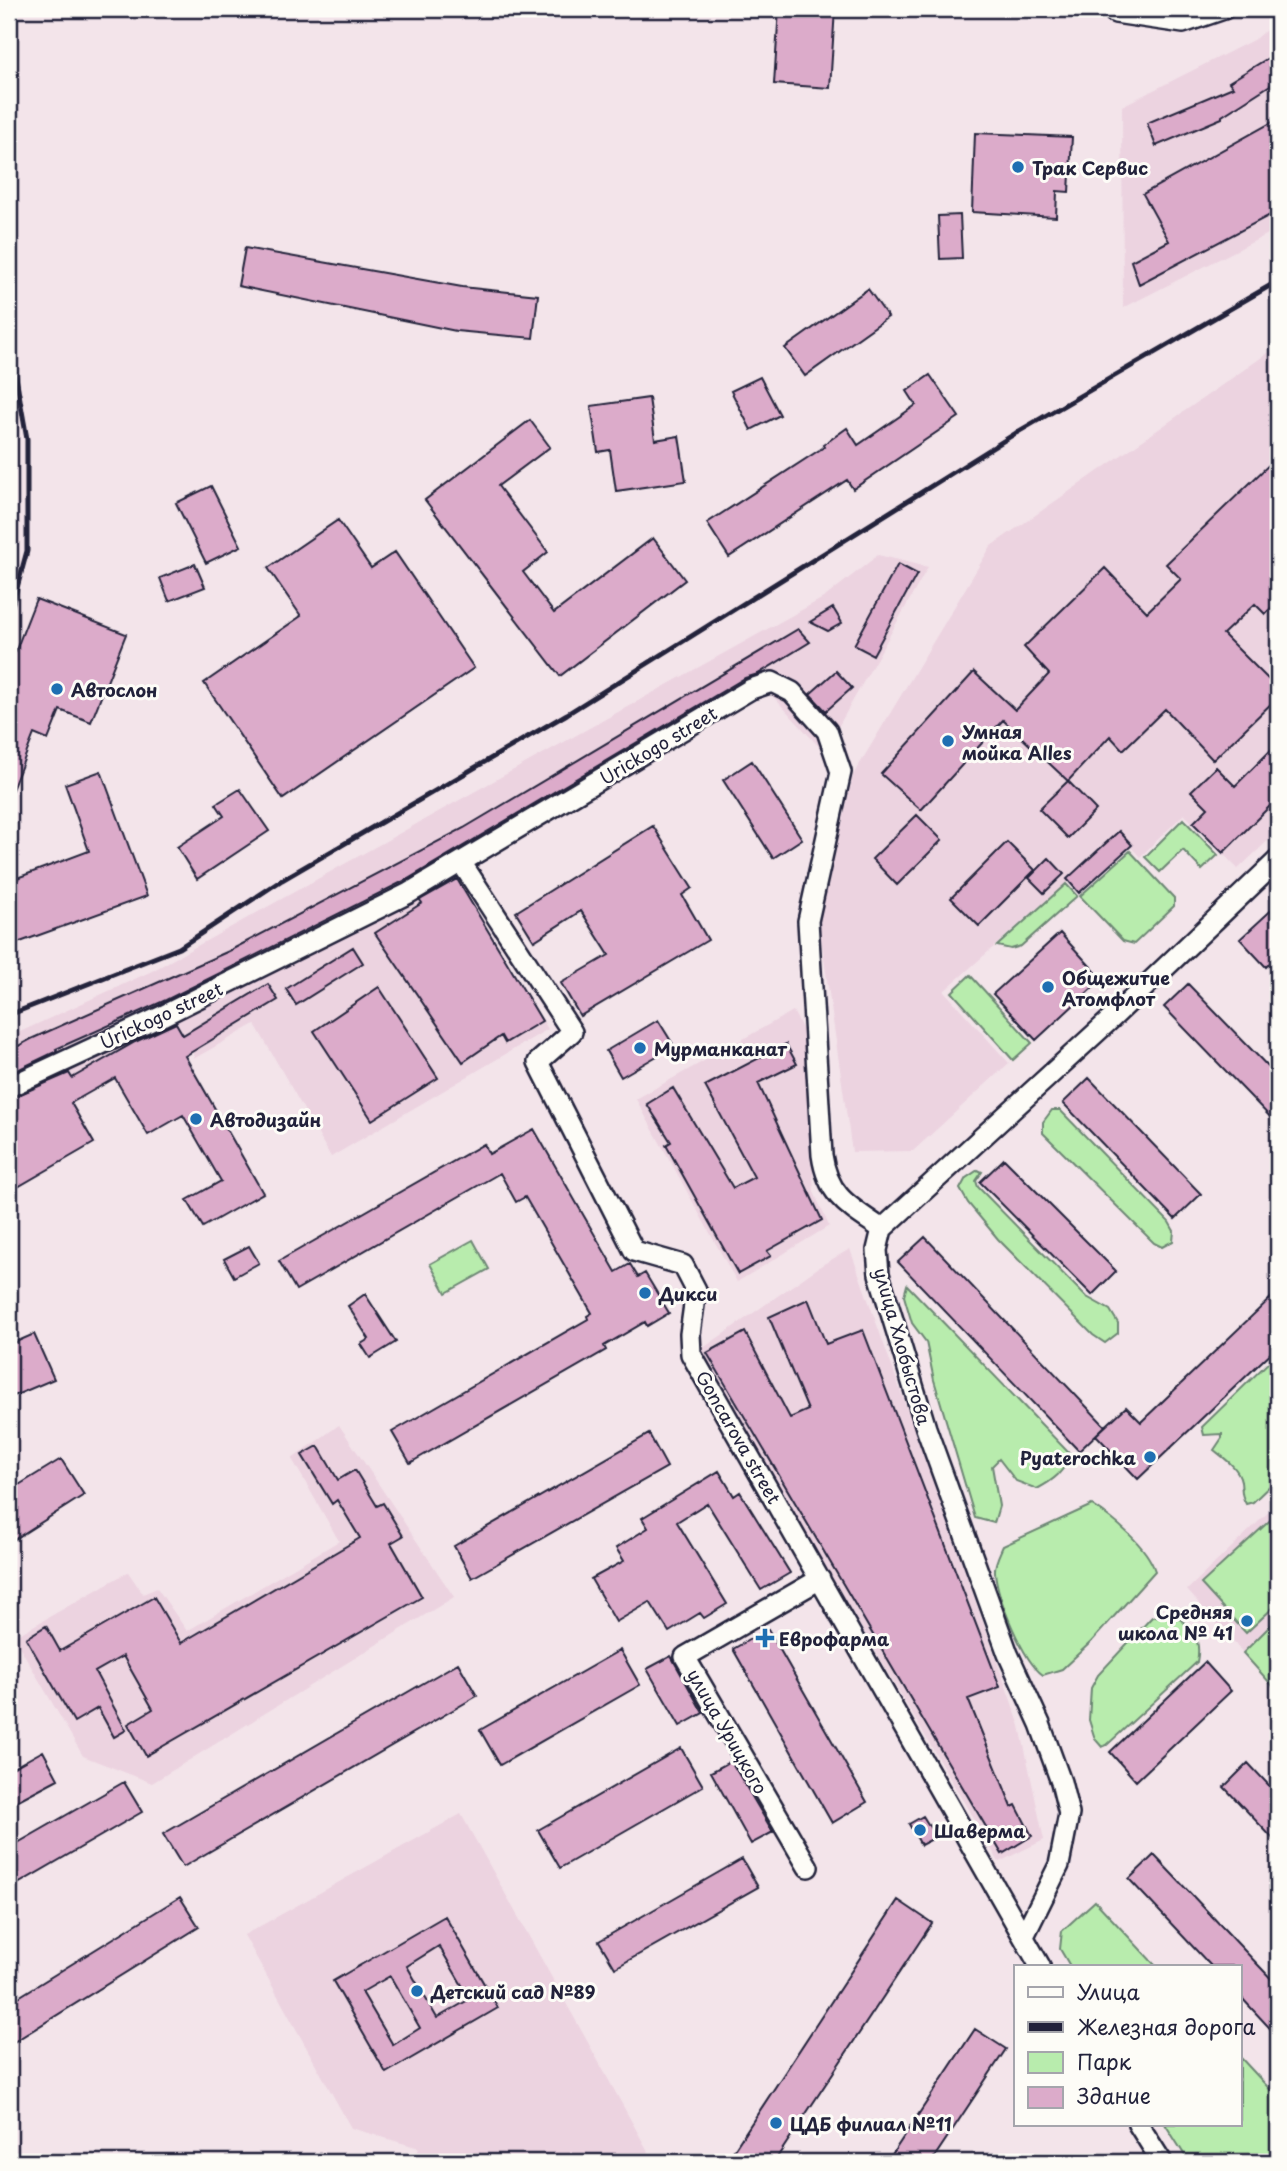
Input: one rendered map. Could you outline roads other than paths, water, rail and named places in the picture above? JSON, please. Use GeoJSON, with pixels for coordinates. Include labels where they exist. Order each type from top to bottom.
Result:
{"type":"FeatureCollection","features":[{"type":"Feature","properties":{"kind":"street"},"geometry":{"type":"LineString","coordinates":[[1115,9],[1115,13],[1183,23],[1224,9]]}},
{"type":"Feature","properties":{"kind":"street","name":"Urickogo street"},"geometry":{"type":"LineString","coordinates":[[9,1087],[162,1016],[409,893],[751,689],[772,682],[792,692],[827,731],[841,772],[808,921],[817,1102],[823,1167],[835,1194],[881,1229]]}},
{"type":"Feature","properties":{"kind":"street"},"geometry":{"type":"LineString","coordinates":[[881,1229],[1110,1020],[1278,860]]}},
{"type":"Feature","properties":{"kind":"street","name":"Goncarova street"},"geometry":{"type":"LineString","coordinates":[[461,862],[572,1032],[538,1062],[634,1251],[683,1265],[696,1290],[690,1334],[691,1354],[1024,1936]]}},
{"type":"Feature","properties":{"kind":"street","name":"улица Хлобыстова"},"geometry":{"type":"LineString","coordinates":[[881,1229],[877,1250],[880,1274],[926,1428],[1008,1654],[1062,1782],[1069,1814],[1059,1865],[1024,1936]]}},
{"type":"Feature","properties":{"kind":"street","name":"улица Урицкого"},"geometry":{"type":"LineString","coordinates":[[808,1867],[685,1657],[820,1579]]}},
{"type":"Feature","properties":{"kind":"street"},"geometry":{"type":"LineString","coordinates":[[1024,1936],[1039,1965]]}},
{"type":"Feature","properties":{"kind":"street"},"geometry":{"type":"LineString","coordinates":[[1139,2126],[1161,2162]]}},
{"type":"Feature","properties":{"kind":"railway"},"geometry":{"type":"LineString","coordinates":[[9,1015],[179,948],[282,880],[567,714],[1016,433],[1278,281]]}},
{"type":"Feature","properties":{"kind":"railway"},"geometry":{"type":"LineString","coordinates":[[9,338],[27,439],[27,551],[9,617]]}},
{"type":"Feature","properties":{"kind":"place","name":"Трак Сервис"},"geometry":{"type":"Point","coordinates":[1018,167]}},
{"type":"Feature","properties":{"kind":"place","name":"Автослон"},"geometry":{"type":"Point","coordinates":[57,689]}},
{"type":"Feature","properties":{"kind":"place","name":"Умная мойка Alles"},"geometry":{"type":"Point","coordinates":[948,741]}},
{"type":"Feature","properties":{"kind":"place","name":"Общежитие Атомфлот"},"geometry":{"type":"Point","coordinates":[1048,987]}},
{"type":"Feature","properties":{"kind":"place","name":"Мурманканат"},"geometry":{"type":"Point","coordinates":[640,1048]}},
{"type":"Feature","properties":{"kind":"place","name":"Автодизайн"},"geometry":{"type":"Point","coordinates":[196,1119]}},
{"type":"Feature","properties":{"kind":"place","name":"Дикси"},"geometry":{"type":"Point","coordinates":[645,1293]}},
{"type":"Feature","properties":{"kind":"place","name":"Pyaterochka"},"geometry":{"type":"Point","coordinates":[1150,1457]}},
{"type":"Feature","properties":{"kind":"place","name":"Средняя школа № 41"},"geometry":{"type":"Point","coordinates":[1247,1621]}},
{"type":"Feature","properties":{"kind":"place","name":"Еврофарма"},"geometry":{"type":"Point","coordinates":[765,1638]}},
{"type":"Feature","properties":{"kind":"place","name":"Шаверма"},"geometry":{"type":"Point","coordinates":[920,1830]}},
{"type":"Feature","properties":{"kind":"place","name":"Детский сад №89"},"geometry":{"type":"Point","coordinates":[417,1991]}},
{"type":"Feature","properties":{"kind":"place","name":"ЦДБ филиал №11"},"geometry":{"type":"Point","coordinates":[776,2123]}}]}
